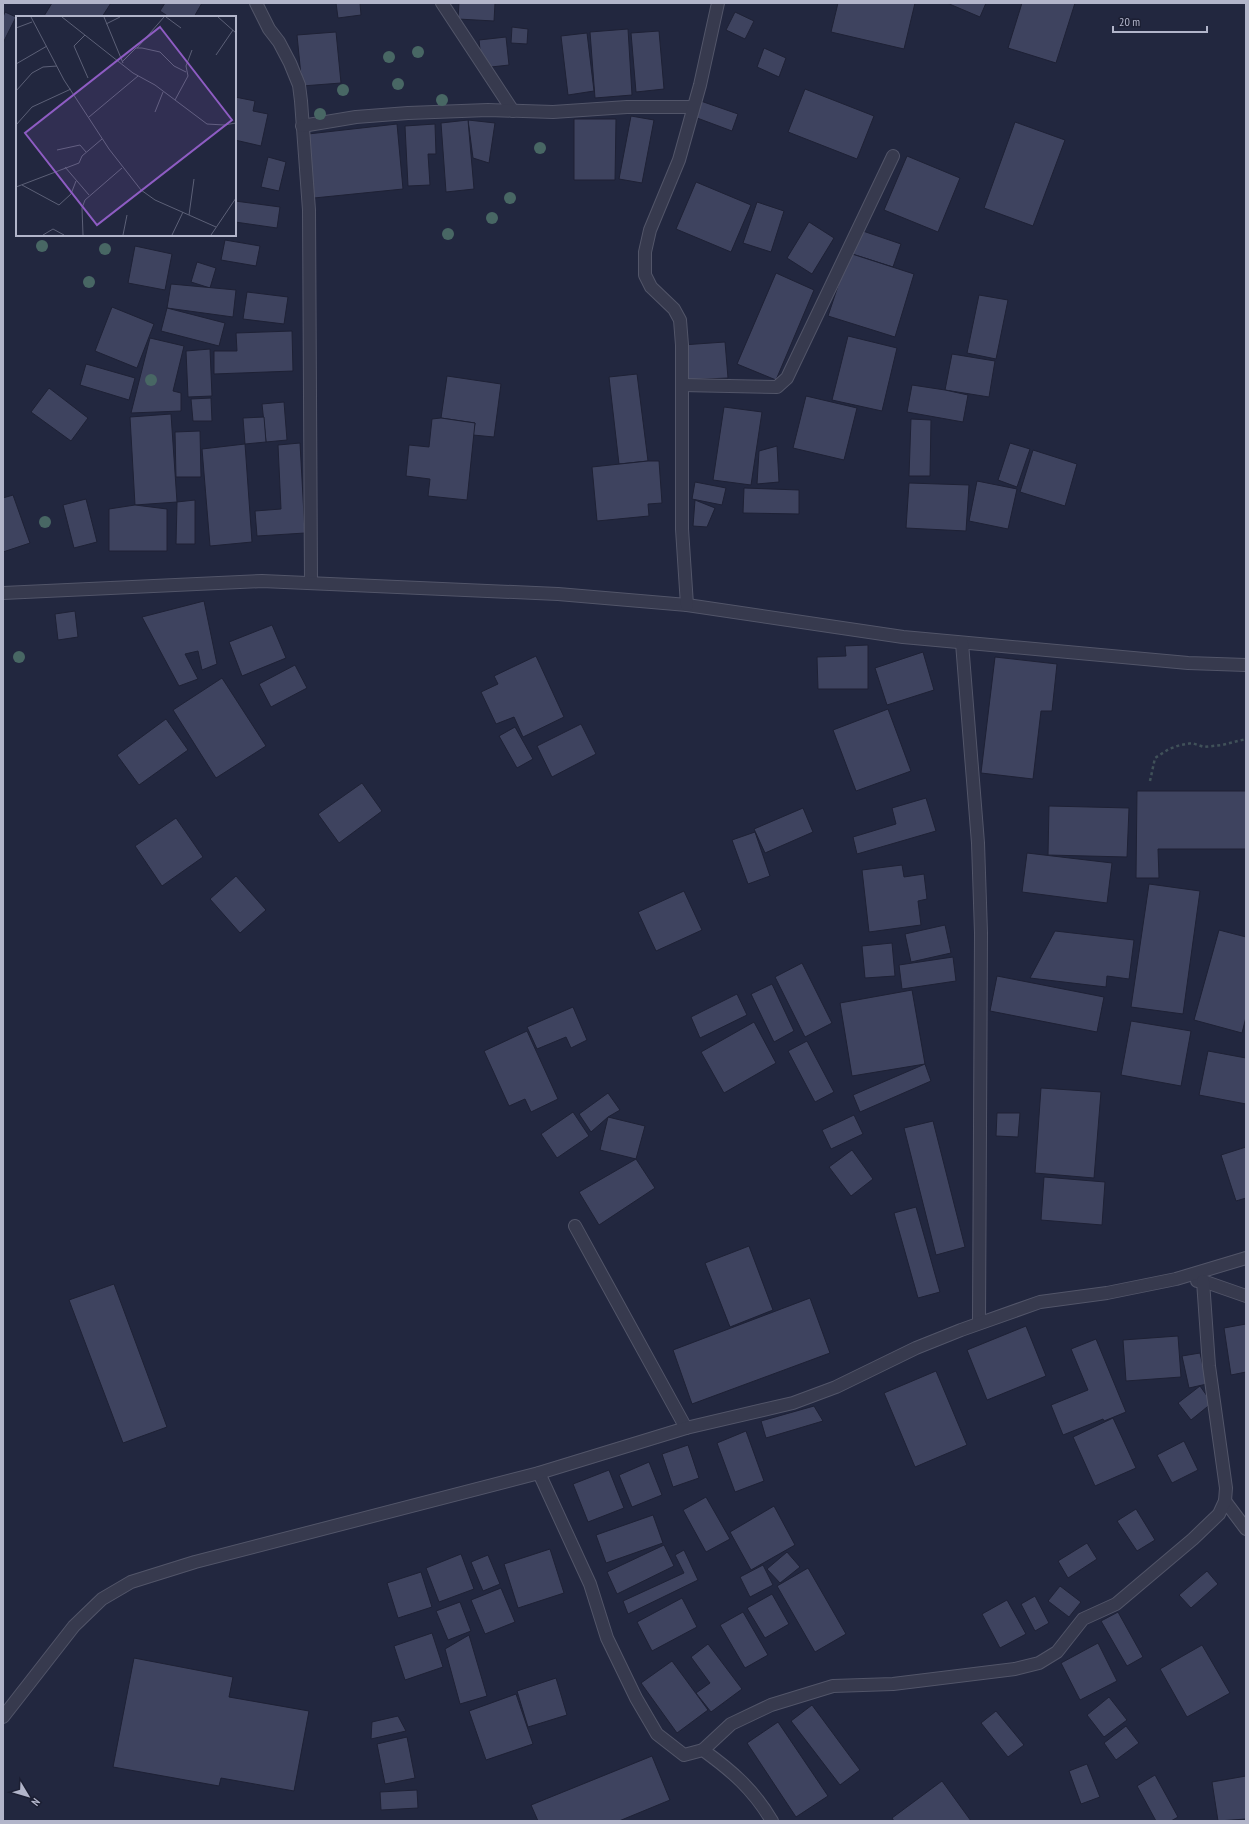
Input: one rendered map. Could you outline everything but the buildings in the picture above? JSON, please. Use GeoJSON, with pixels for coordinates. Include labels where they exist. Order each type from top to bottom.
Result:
{"type":"FeatureCollection","features":[{"type":"Feature","properties":{"kind":"street"},"geometry":{"type":"LineString","coordinates":[[256,3],[269,29],[279,42],[299,85],[309,210],[311,582]]}},
{"type":"Feature","properties":{"kind":"street"},"geometry":{"type":"LineString","coordinates":[[442,3],[513,110]]}},
{"type":"Feature","properties":{"kind":"street"},"geometry":{"type":"LineString","coordinates":[[687,606],[682,529],[682,344],[680,320],[674,309],[651,287],[644,275],[645,252],[650,230],[679,160],[718,3]]}},
{"type":"Feature","properties":{"kind":"street"},"geometry":{"type":"LineString","coordinates":[[302,126],[356,117],[488,110],[553,112],[627,107],[693,107]]}},
{"type":"Feature","properties":{"kind":"street"},"geometry":{"type":"LineString","coordinates":[[682,385],[777,387],[787,378],[893,156]]}},
{"type":"Feature","properties":{"kind":"street"},"geometry":{"type":"LineString","coordinates":[[3,593],[224,582],[311,582],[558,594],[687,606],[903,637],[1188,663],[1246,665]]}},
{"type":"Feature","properties":{"kind":"street"},"geometry":{"type":"LineString","coordinates":[[962,643],[978,843],[981,933],[979,1323]]}},
{"type":"Feature","properties":{"kind":"street"},"geometry":{"type":"LineString","coordinates":[[575,1226],[686,1428]]}},
{"type":"Feature","properties":{"kind":"street"},"geometry":{"type":"LineString","coordinates":[[3,1717],[74,1626],[102,1599],[131,1582],[195,1562],[539,1473],[686,1428],[793,1403],[836,1388],[916,1348],[979,1323],[1040,1302],[1107,1293],[1176,1279],[1246,1258]]}},
{"type":"Feature","properties":{"kind":"street"},"geometry":{"type":"LineString","coordinates":[[1176,1279],[1203,1281],[1246,1296]]}},
{"type":"Feature","properties":{"kind":"street"},"geometry":{"type":"LineString","coordinates":[[539,1473],[590,1584],[607,1638],[636,1698],[657,1734],[684,1755],[702,1750],[731,1724],[771,1705],[833,1686],[894,1684],[1015,1669],[1039,1663],[1057,1652],[1083,1619],[1116,1604],[1193,1539],[1219,1514],[1225,1501],[1226,1488],[1209,1366],[1203,1281]]}},
{"type":"Feature","properties":{"kind":"street"},"geometry":{"type":"LineString","coordinates":[[1225,1501],[1246,1529]]}},
{"type":"Feature","properties":{"kind":"street"},"geometry":{"type":"LineString","coordinates":[[702,1750],[728,1769],[748,1787],[761,1803],[772,1821]]}},
{"type":"Feature","properties":{"kind":"path"},"geometry":{"type":"LineString","coordinates":[[1150,781],[1155,758],[1169,749],[1192,743],[1204,747],[1222,745],[1246,739]]}}]}
